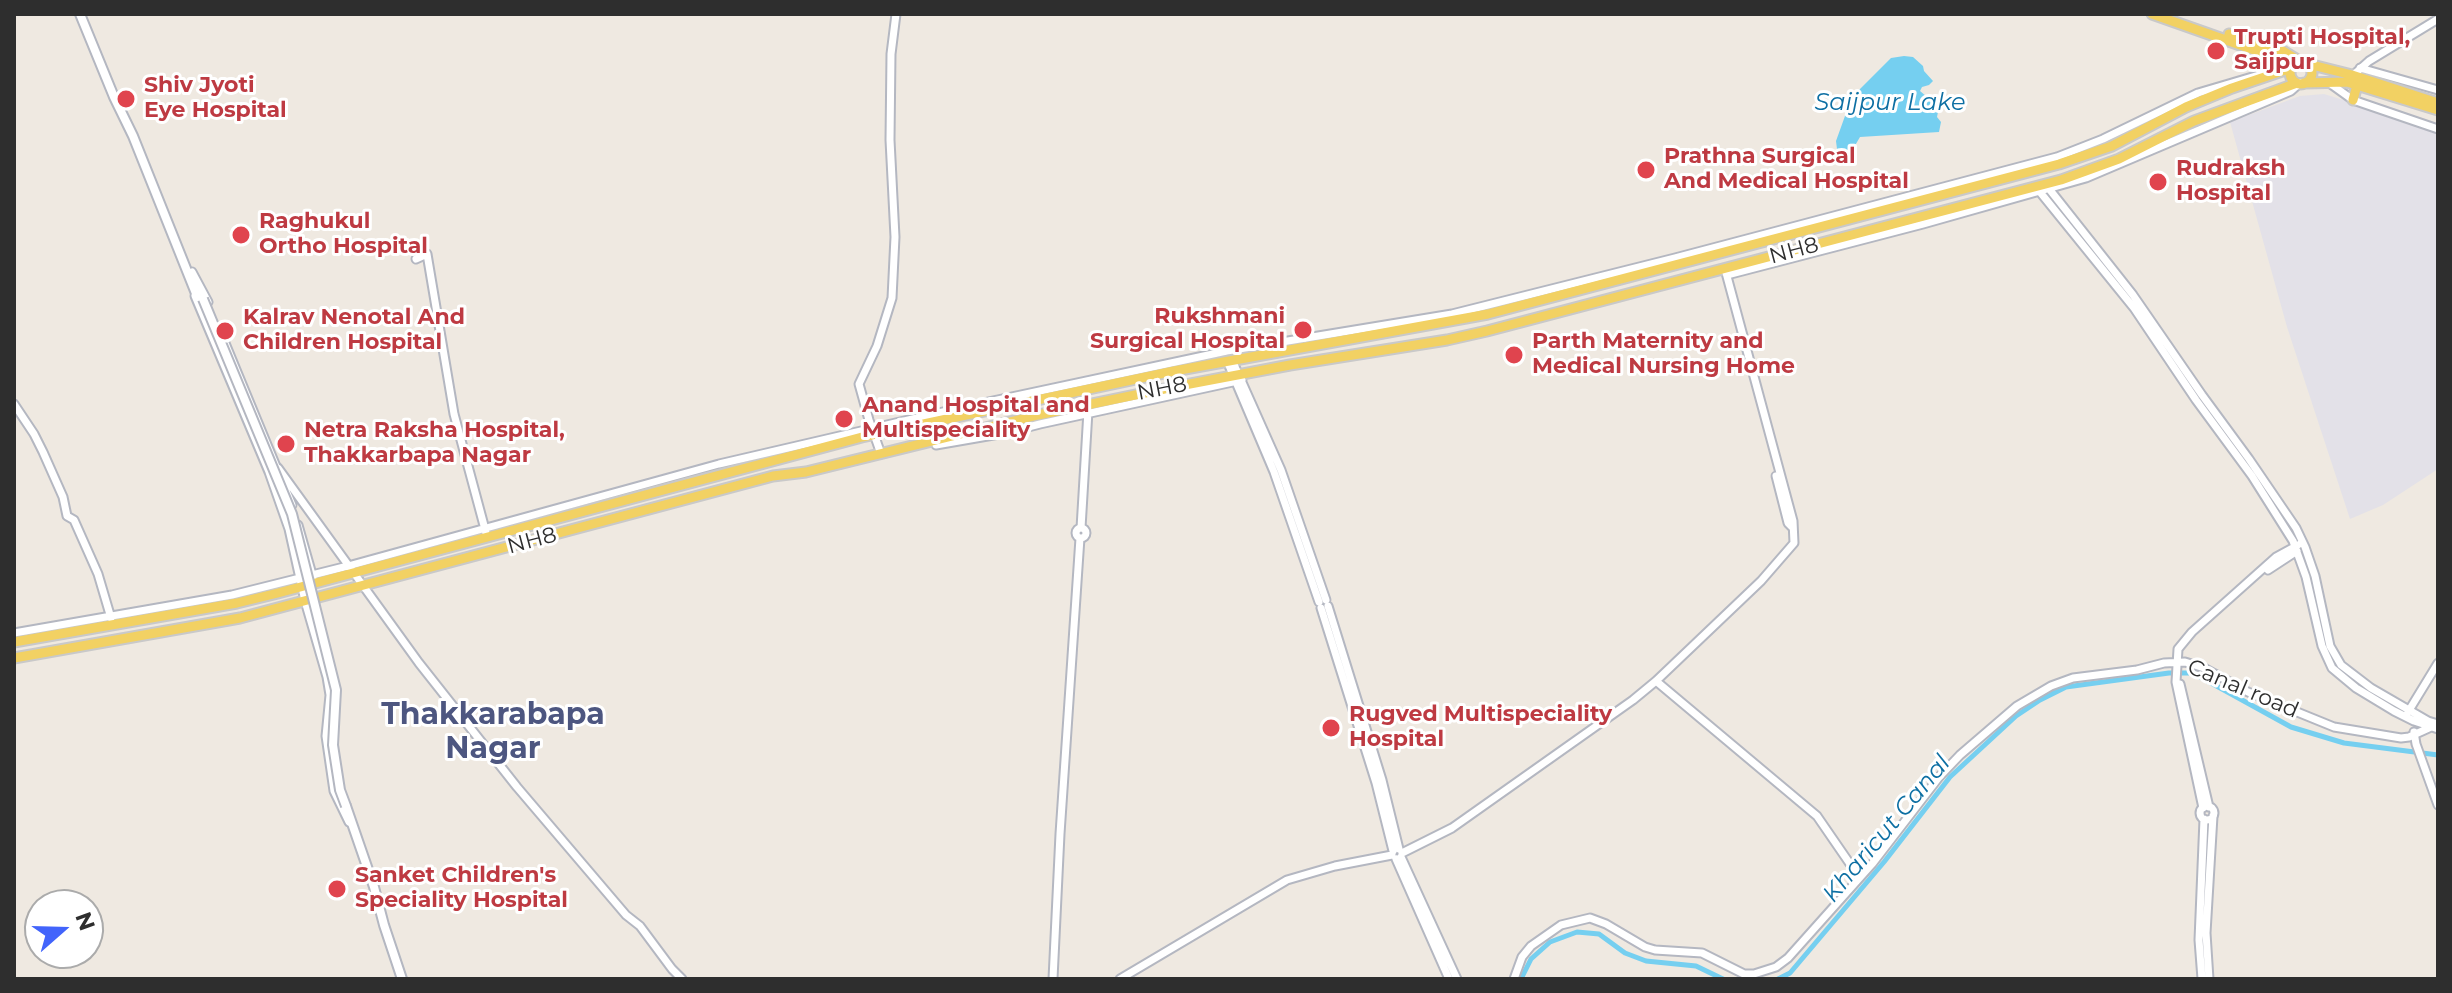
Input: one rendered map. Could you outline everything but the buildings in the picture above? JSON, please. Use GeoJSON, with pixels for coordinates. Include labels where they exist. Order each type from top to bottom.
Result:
{"type":"FeatureCollection","features":[{"type":"Feature","properties":{"kind":"main road"},"geometry":{"type":"LineString","coordinates":[[82,14],[146,162],[289,515],[333,691],[329,746],[337,791],[374,887],[402,979]]}},
{"type":"Feature","properties":{"kind":"main road"},"geometry":{"type":"LineString","coordinates":[[2152,14],[2186,23],[2297,65],[2355,78],[2438,110]]}},
{"type":"Feature","properties":{"kind":"main road"},"geometry":{"type":"LineString","coordinates":[[2169,14],[2186,23]]}},
{"type":"Feature","properties":{"kind":"main road"},"geometry":{"type":"LineString","coordinates":[[2297,65],[2312,74],[2310,80],[2300,83],[2291,75],[2297,65]]}},
{"type":"Feature","properties":{"kind":"main road","name":"NH8"},"geometry":{"type":"LineString","coordinates":[[14,642],[112,620],[237,603],[301,582],[873,432],[1230,360],[1488,314],[2059,164],[2092,148],[2112,146],[2197,102],[2297,65]]}},
{"type":"Feature","properties":{"kind":"main road"},"geometry":{"type":"LineString","coordinates":[[2355,78],[2371,77],[2438,103]]}},
{"type":"Feature","properties":{"kind":"main road"},"geometry":{"type":"LineString","coordinates":[[2353,100],[2355,78]]}},
{"type":"Feature","properties":{"kind":"main road","name":"NH8"},"geometry":{"type":"LineString","coordinates":[[14,658],[200,626],[773,476],[806,472],[972,430],[1237,378],[1461,340],[2044,189],[2119,159],[2194,121],[2300,83],[2355,78]]}},
{"type":"Feature","properties":{"kind":"street"},"geometry":{"type":"LineString","coordinates":[[881,454],[859,384],[877,346],[892,298],[895,237],[890,140],[891,67],[896,14]]}},
{"type":"Feature","properties":{"kind":"street"},"geometry":{"type":"LineString","coordinates":[[2355,78],[2438,19]]}},
{"type":"Feature","properties":{"kind":"street"},"geometry":{"type":"LineString","coordinates":[[2371,77],[2380,72],[2438,90]]}},
{"type":"Feature","properties":{"kind":"street"},"geometry":{"type":"LineString","coordinates":[[2328,82],[2353,100],[2438,129]]}},
{"type":"Feature","properties":{"kind":"street"},"geometry":{"type":"LineString","coordinates":[[873,432],[960,408],[1227,351],[1452,314],[2092,148]]}},
{"type":"Feature","properties":{"kind":"street"},"geometry":{"type":"LineString","coordinates":[[2044,189],[2133,295],[2249,459],[2315,576],[2330,646],[2341,665],[2411,716],[2436,726]]}},
{"type":"Feature","properties":{"kind":"street"},"geometry":{"type":"LineString","coordinates":[[416,259],[427,254],[454,414],[486,533]]}},
{"type":"Feature","properties":{"kind":"street"},"geometry":{"type":"LineString","coordinates":[[1120,979],[1287,880],[1335,866],[1397,854],[1452,828],[1536,771],[1656,681],[1761,581],[1794,543],[1739,334],[1741,331],[1726,272]]}},
{"type":"Feature","properties":{"kind":"street"},"geometry":{"type":"LineString","coordinates":[[190,273],[207,300],[278,468],[303,539],[313,579],[310,599]]}},
{"type":"Feature","properties":{"kind":"street"},"geometry":{"type":"LineString","coordinates":[[190,273],[198,304],[269,472],[289,529],[301,582],[310,599],[339,691],[335,736],[351,823]]}},
{"type":"Feature","properties":{"kind":"street"},"geometry":{"type":"LineString","coordinates":[[1230,360],[1277,471],[1324,604],[1382,780],[1397,854],[1449,979]]}},
{"type":"Feature","properties":{"kind":"street"},"geometry":{"type":"LineString","coordinates":[[14,404],[43,452],[63,497],[67,516],[74,520],[98,574],[112,620],[14,633]]}},
{"type":"Feature","properties":{"kind":"street"},"geometry":{"type":"LineString","coordinates":[[936,445],[975,440],[1088,409],[1081,528],[1086,533],[1080,538],[1053,979]]}},
{"type":"Feature","properties":{"kind":"street"},"geometry":{"type":"LineString","coordinates":[[269,472],[278,468]]}},
{"type":"Feature","properties":{"kind":"street"},"geometry":{"type":"LineString","coordinates":[[278,468],[419,663],[517,787],[626,915],[640,926],[682,979]]}},
{"type":"Feature","properties":{"kind":"street"},"geometry":{"type":"LineString","coordinates":[[2206,807],[2177,681],[2181,652],[2192,637],[2300,547]]}},
{"type":"Feature","properties":{"kind":"street","name":"Canal road"},"geometry":{"type":"LineString","coordinates":[[1514,979],[1522,957],[1531,946],[1561,925],[1590,918],[1645,947],[1702,953],[1744,974],[1766,972],[1788,958],[1960,755],[2017,706],[2051,686],[2073,678],[2178,663],[2204,668],[2248,692],[2334,727],[2401,738],[2436,726]]}},
{"type":"Feature","properties":{"kind":"street"},"geometry":{"type":"LineString","coordinates":[[2438,663],[2411,716],[2416,744],[2438,805]]}},
{"type":"Feature","properties":{"kind":"street"},"geometry":{"type":"LineString","coordinates":[[1663,675],[1675,695]]}},
{"type":"Feature","properties":{"kind":"street"},"geometry":{"type":"LineString","coordinates":[[1656,681],[1817,816],[1859,877]]}},
{"type":"Feature","properties":{"kind":"street"},"geometry":{"type":"LineString","coordinates":[[2206,807],[2200,814],[2208,818]]}},
{"type":"Feature","properties":{"kind":"street"},"geometry":{"type":"LineString","coordinates":[[2202,979],[2199,926],[2208,818],[2212,810],[2206,807]]}},
{"type":"Feature","properties":{"kind":"street"},"geometry":{"type":"LineString","coordinates":[[2208,818],[2206,933],[2209,979]]}},
{"type":"Feature","properties":{"kind":"street"},"geometry":{"type":"LineString","coordinates":[[1397,854],[1457,979]]}},
{"type":"Feature","properties":{"kind":"shaded area"},"geometry":{"type":"Polygon","coordinates":[[[2324,94],[2438,129],[2438,469],[2383,505],[2350,519],[2287,327],[2230,122],[2300,96],[2324,94]]]}},
{"type":"Feature","properties":{"kind":"water","name":"Saijpur Lake"},"geometry":{"type":"Polygon","coordinates":[[[1913,57],[1933,81],[1920,91],[1939,107],[1939,132],[1860,137],[1850,154],[1842,154],[1837,149],[1836,141],[1858,91],[1891,58],[1913,57]]]}},
{"type":"Feature","properties":{"kind":"waterway","name":"Kharicut Canal"},"geometry":{"type":"LineString","coordinates":[[1778,979],[1790,973],[1884,862],[1950,777],[2016,716],[2066,687],[2169,673],[2193,673],[2291,727],[2344,743],[2438,755]]}},
{"type":"Feature","properties":{"kind":"waterway","name":"Kharicut Canal"},"geometry":{"type":"LineString","coordinates":[[1521,979],[1531,959],[1550,942],[1577,932],[1599,934],[1625,953],[1646,961],[1696,966],[1723,979]]}},
{"type":"Feature","properties":{"kind":"place","name":"Trupti Hospital, Saijpur"},"geometry":{"type":"Point","coordinates":[2216,51]}},
{"type":"Feature","properties":{"kind":"place","name":"Shiv Jyoti Eye Hospital"},"geometry":{"type":"Point","coordinates":[126,99]}},
{"type":"Feature","properties":{"kind":"place","name":"Prathna Surgical And Medical Hospital"},"geometry":{"type":"Point","coordinates":[1646,170]}},
{"type":"Feature","properties":{"kind":"place","name":"Rudraksh Hospital"},"geometry":{"type":"Point","coordinates":[2158,182]}},
{"type":"Feature","properties":{"kind":"place","name":"Raghukul Ortho Hospital"},"geometry":{"type":"Point","coordinates":[241,235]}},
{"type":"Feature","properties":{"kind":"place","name":"Rukshmani Surgical Hospital"},"geometry":{"type":"Point","coordinates":[1303,330]}},
{"type":"Feature","properties":{"kind":"place","name":"Kalrav Nenotal And Children Hospital"},"geometry":{"type":"Point","coordinates":[225,331]}},
{"type":"Feature","properties":{"kind":"place","name":"Parth Maternity and Medical Nursing Home"},"geometry":{"type":"Point","coordinates":[1514,355]}},
{"type":"Feature","properties":{"kind":"place","name":"Anand Hospital and Multispeciality"},"geometry":{"type":"Point","coordinates":[844,419]}},
{"type":"Feature","properties":{"kind":"place","name":"Netra Raksha Hospital, Thakkarbapa Nagar"},"geometry":{"type":"Point","coordinates":[286,444]}},
{"type":"Feature","properties":{"kind":"place","name":"Rugved Multispeciality Hospital"},"geometry":{"type":"Point","coordinates":[1331,728]}},
{"type":"Feature","properties":{"kind":"place","name":"Sanket Children's Speciality Hospital"},"geometry":{"type":"Point","coordinates":[337,889]}},
{"type":"Feature","properties":{"kind":"district","name":"Thakkarabapa Nagar"},"geometry":{"type":"Point","coordinates":[493,732]}}]}
